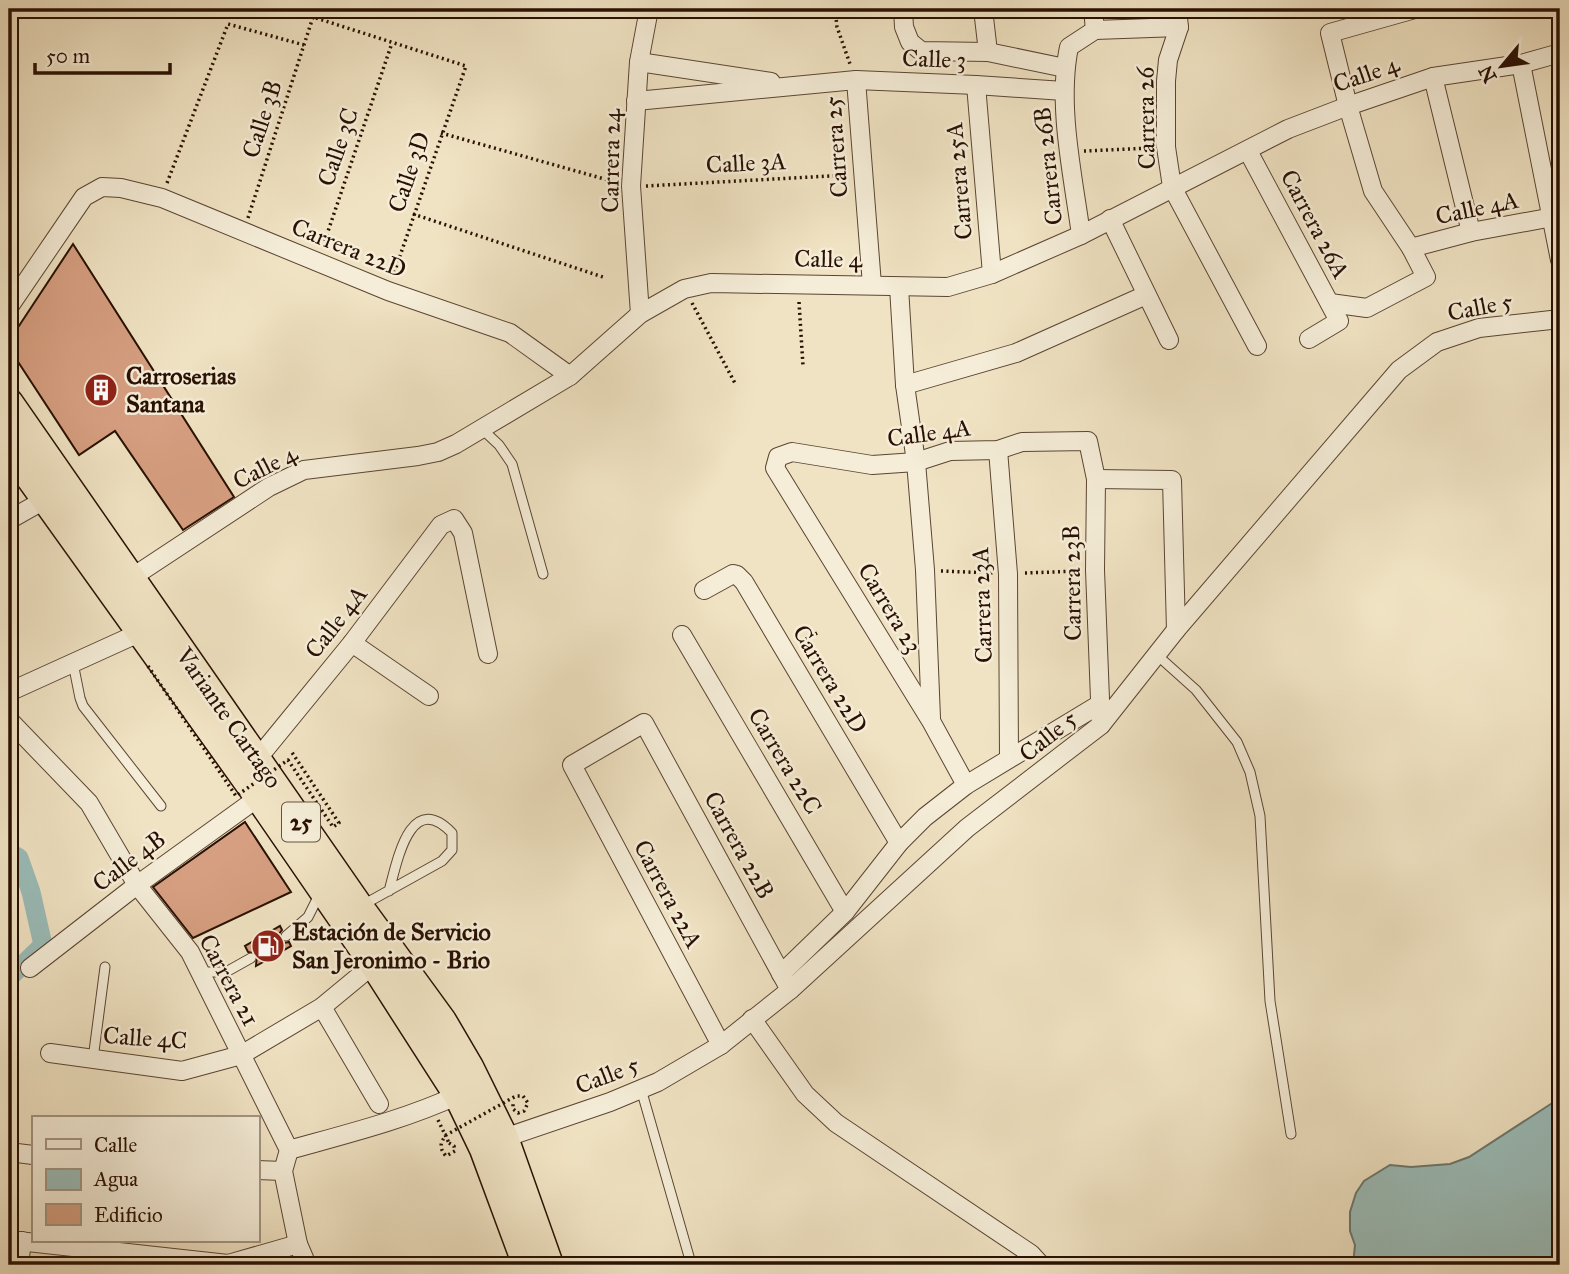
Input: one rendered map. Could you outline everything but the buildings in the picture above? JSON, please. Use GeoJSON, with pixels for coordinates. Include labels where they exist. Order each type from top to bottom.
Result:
{"type":"FeatureCollection","features":[{"type":"Feature","properties":{"kind":"highway","name":"Variante Cartago"},"geometry":{"type":"LineString","coordinates":[[9,403],[359,907],[442,1021],[504,1138],[549,1265]]}},
{"type":"Feature","properties":{"kind":"highway","name":"Variante Cartago"},"geometry":{"type":"LineString","coordinates":[[9,448],[323,888],[458,1095],[484,1149],[527,1265]]}},
{"type":"Feature","properties":{"kind":"street","name":"Carrera 24"},"geometry":{"type":"LineString","coordinates":[[640,314],[631,186],[639,62],[649,9]]}},
{"type":"Feature","properties":{"kind":"street"},"geometry":{"type":"LineString","coordinates":[[903,9],[904,27],[910,42],[921,51],[988,52],[1065,68],[1069,47],[1095,30],[1178,18]]}},
{"type":"Feature","properties":{"kind":"street"},"geometry":{"type":"LineString","coordinates":[[983,9],[988,52]]}},
{"type":"Feature","properties":{"kind":"street"},"geometry":{"type":"LineString","coordinates":[[1093,9],[1095,30]]}},
{"type":"Feature","properties":{"kind":"street"},"geometry":{"type":"LineString","coordinates":[[1330,303],[1367,308],[1426,277],[1411,248],[1373,191],[1330,33],[1415,9]]}},
{"type":"Feature","properties":{"kind":"street","name":"Carrera 26"},"geometry":{"type":"LineString","coordinates":[[1178,18],[1166,81],[1166,147],[1172,187],[1257,346]]}},
{"type":"Feature","properties":{"kind":"street","name":"Calle 4"},"geometry":{"type":"LineString","coordinates":[[131,578],[269,487],[304,470],[438,452],[482,429],[569,376],[640,314],[684,289],[711,283],[948,287],[992,274],[1081,234],[1288,129],[1348,106],[1433,77],[1521,64],[1560,53]]}},
{"type":"Feature","properties":{"kind":"street","name":"Calle 3"},"geometry":{"type":"LineString","coordinates":[[639,62],[802,87]]}},
{"type":"Feature","properties":{"kind":"street"},"geometry":{"type":"LineString","coordinates":[[1521,64],[1560,260]]}},
{"type":"Feature","properties":{"kind":"street","name":"Carrera 26B"},"geometry":{"type":"LineString","coordinates":[[1065,68],[1064,91],[1081,234]]}},
{"type":"Feature","properties":{"kind":"street"},"geometry":{"type":"LineString","coordinates":[[1433,77],[1471,232]]}},
{"type":"Feature","properties":{"kind":"street","name":"Calle 3"},"geometry":{"type":"LineString","coordinates":[[636,101],[856,80],[1064,91]]}},
{"type":"Feature","properties":{"kind":"street","name":"Carrera 25"},"geometry":{"type":"LineString","coordinates":[[856,80],[872,285]]}},
{"type":"Feature","properties":{"kind":"street","name":"Carrera 25A"},"geometry":{"type":"LineString","coordinates":[[976,85],[992,274]]}},
{"type":"Feature","properties":{"kind":"street","name":"Carrera 26A"},"geometry":{"type":"LineString","coordinates":[[1248,151],[1339,321],[1309,339]]}},
{"type":"Feature","properties":{"kind":"street","name":"Carrera 22D"},"geometry":{"type":"LineString","coordinates":[[9,307],[84,197],[102,187],[121,188],[162,198],[388,291],[510,333],[569,376]]}},
{"type":"Feature","properties":{"kind":"street","name":"Calle 4A"},"geometry":{"type":"LineString","coordinates":[[1411,248],[1471,232],[1553,217]]}},
{"type":"Feature","properties":{"kind":"street"},"geometry":{"type":"LineString","coordinates":[[1110,219],[1169,340]]}},
{"type":"Feature","properties":{"kind":"street"},"geometry":{"type":"LineString","coordinates":[[899,287],[905,385],[916,462],[925,570],[931,721]]}},
{"type":"Feature","properties":{"kind":"street"},"geometry":{"type":"LineString","coordinates":[[905,385],[1016,353],[1146,295]]}},
{"type":"Feature","properties":{"kind":"street","name":"Calle 5"},"geometry":{"type":"LineString","coordinates":[[504,1138],[658,1082],[721,1045],[752,1018],[786,982],[967,828],[1101,725],[1176,630],[1399,370],[1437,342],[1479,328],[1560,319]]}},
{"type":"Feature","properties":{"kind":"street","name":"Calle 4A"},"geometry":{"type":"LineString","coordinates":[[778,457],[792,452],[872,466],[916,462],[950,451],[998,450],[1022,442],[1088,441]]}},
{"type":"Feature","properties":{"kind":"street","name":"Carrera 23B"},"geometry":{"type":"LineString","coordinates":[[1088,441],[1096,479],[1095,570],[1101,725]]}},
{"type":"Feature","properties":{"kind":"street","name":"Carrera 23A"},"geometry":{"type":"LineString","coordinates":[[998,450],[1008,573],[1009,758]]}},
{"type":"Feature","properties":{"kind":"street","name":"Carrera 23"},"geometry":{"type":"LineString","coordinates":[[778,457],[775,468],[931,721],[966,785]]}},
{"type":"Feature","properties":{"kind":"street"},"geometry":{"type":"LineString","coordinates":[[1096,479],[1172,480],[1176,630]]}},
{"type":"Feature","properties":{"kind":"street"},"geometry":{"type":"LineString","coordinates":[[9,520],[46,499]]}},
{"type":"Feature","properties":{"kind":"street","name":"Calle 4A"},"geometry":{"type":"LineString","coordinates":[[258,758],[352,643],[440,525],[454,519],[463,533],[488,654]]}},
{"type":"Feature","properties":{"kind":"street","name":"Carrera 22D"},"geometry":{"type":"LineString","coordinates":[[704,590],[733,574],[744,582],[900,843]]}},
{"type":"Feature","properties":{"kind":"street"},"geometry":{"type":"LineString","coordinates":[[9,692],[139,633]]}},
{"type":"Feature","properties":{"kind":"street","name":"Carrera 22C"},"geometry":{"type":"LineString","coordinates":[[682,635],[845,912]]}},
{"type":"Feature","properties":{"kind":"street"},"geometry":{"type":"LineString","coordinates":[[352,643],[429,696]]}},
{"type":"Feature","properties":{"kind":"street"},"geometry":{"type":"LineString","coordinates":[[786,982],[900,843],[925,817],[966,785],[1100,704]]}},
{"type":"Feature","properties":{"kind":"street","name":"Carrera 21"},"geometry":{"type":"LineString","coordinates":[[9,720],[89,803],[136,885],[190,952],[289,1150]]}},
{"type":"Feature","properties":{"kind":"street","name":"Carrera 22A"},"geometry":{"type":"LineString","coordinates":[[644,723],[572,765],[721,1045]]}},
{"type":"Feature","properties":{"kind":"street","name":"Carrera 22B"},"geometry":{"type":"LineString","coordinates":[[644,723],[786,982]]}},
{"type":"Feature","properties":{"kind":"street","name":"Calle 4B"},"geometry":{"type":"LineString","coordinates":[[30,968],[136,885],[259,797]]}},
{"type":"Feature","properties":{"kind":"street","name":"Calle 4C"},"geometry":{"type":"LineString","coordinates":[[50,1054],[181,1071],[241,1055],[322,1007],[374,964]]}},
{"type":"Feature","properties":{"kind":"street"},"geometry":{"type":"LineString","coordinates":[[322,1007],[379,1104]]}},
{"type":"Feature","properties":{"kind":"street"},"geometry":{"type":"LineString","coordinates":[[752,1018],[805,1094],[836,1123],[1031,1255],[1041,1265]]}},
{"type":"Feature","properties":{"kind":"street"},"geometry":{"type":"LineString","coordinates":[[307,1265],[298,1244],[283,1171],[289,1150],[386,1123],[458,1095]]}},
{"type":"Feature","properties":{"kind":"street"},"geometry":{"type":"LineString","coordinates":[[9,1152],[32,1155]]}},
{"type":"Feature","properties":{"kind":"street"},"geometry":{"type":"LineString","coordinates":[[259,1170],[283,1171]]}},
{"type":"Feature","properties":{"kind":"street"},"geometry":{"type":"LineString","coordinates":[[19,1265],[16,1241],[228,1265],[298,1244]]}},
{"type":"Feature","properties":{"kind":"lane"},"geometry":{"type":"LineString","coordinates":[[482,429],[499,445],[512,464],[543,574]]}},
{"type":"Feature","properties":{"kind":"lane"},"geometry":{"type":"LineString","coordinates":[[1157,655],[1196,690],[1237,742],[1250,772],[1260,816],[1270,1001],[1291,1134]]}},
{"type":"Feature","properties":{"kind":"lane"},"geometry":{"type":"LineString","coordinates":[[73,663],[83,706],[161,806]]}},
{"type":"Feature","properties":{"kind":"lane"},"geometry":{"type":"LineString","coordinates":[[359,907],[389,891],[442,861],[452,850],[452,833],[441,822],[427,819],[416,824],[403,837],[389,891]]}},
{"type":"Feature","properties":{"kind":"lane"},"geometry":{"type":"LineString","coordinates":[[286,936],[309,917],[323,888]]}},
{"type":"Feature","properties":{"kind":"lane"},"geometry":{"type":"LineString","coordinates":[[200,972],[226,972],[251,958]]}},
{"type":"Feature","properties":{"kind":"lane"},"geometry":{"type":"LineString","coordinates":[[93,1059],[105,967]]}},
{"type":"Feature","properties":{"kind":"lane"},"geometry":{"type":"LineString","coordinates":[[641,1089],[690,1260],[688,1265]]}},
{"type":"Feature","properties":{"kind":"path","name":"Carrera 25"},"geometry":{"type":"LineString","coordinates":[[835,9],[836,27],[856,80]]}},
{"type":"Feature","properties":{"kind":"path","name":"Calle 3B"},"geometry":{"type":"LineString","coordinates":[[244,232],[313,17],[392,43]]}},
{"type":"Feature","properties":{"kind":"path"},"geometry":{"type":"LineString","coordinates":[[162,198],[228,23],[304,45]]}},
{"type":"Feature","properties":{"kind":"path","name":"Calle 3D"},"geometry":{"type":"LineString","coordinates":[[388,291],[466,66],[392,43]]}},
{"type":"Feature","properties":{"kind":"path","name":"Calle 3C"},"geometry":{"type":"LineString","coordinates":[[317,262],[392,43]]}},
{"type":"Feature","properties":{"kind":"path","name":"Calle 3A"},"geometry":{"type":"LineString","coordinates":[[441,133],[631,186],[863,174]]}},
{"type":"Feature","properties":{"kind":"path"},"geometry":{"type":"LineString","coordinates":[[1070,151],[1166,147]]}},
{"type":"Feature","properties":{"kind":"path"},"geometry":{"type":"LineString","coordinates":[[413,214],[606,278]]}},
{"type":"Feature","properties":{"kind":"path"},"geometry":{"type":"LineString","coordinates":[[799,283],[803,366]]}},
{"type":"Feature","properties":{"kind":"path"},"geometry":{"type":"LineString","coordinates":[[684,289],[736,385]]}},
{"type":"Feature","properties":{"kind":"path"},"geometry":{"type":"LineString","coordinates":[[148,666],[236,796],[289,760],[334,827],[340,823],[291,751]]}},
{"type":"Feature","properties":{"kind":"path"},"geometry":{"type":"LineString","coordinates":[[432,1107],[449,1143],[454,1146],[455,1152],[446,1156],[441,1150],[441,1142],[446,1135],[516,1096],[523,1096],[528,1104],[524,1111],[518,1113],[513,1109],[513,1104]]}},
{"type":"Feature","properties":{"kind":"water"},"geometry":{"type":"Polygon","coordinates":[[[1560,1098],[1560,1265],[1353,1265],[1355,1245],[1350,1231],[1350,1212],[1356,1193],[1364,1181],[1390,1165],[1411,1167],[1450,1164],[1469,1157],[1560,1098]]]}},
{"type":"Feature","properties":{"kind":"waterway"},"geometry":{"type":"LineString","coordinates":[[9,852],[19,858],[31,892],[43,945],[9,978]]}},
{"type":"Feature","properties":{"kind":"place","name":"Carroserias Santana"},"geometry":{"type":"Point","coordinates":[101,390]}},
{"type":"Feature","properties":{"kind":"place","name":"Estación de Servicio San Jeronimo - Brio"},"geometry":{"type":"Point","coordinates":[268,946]}}]}
